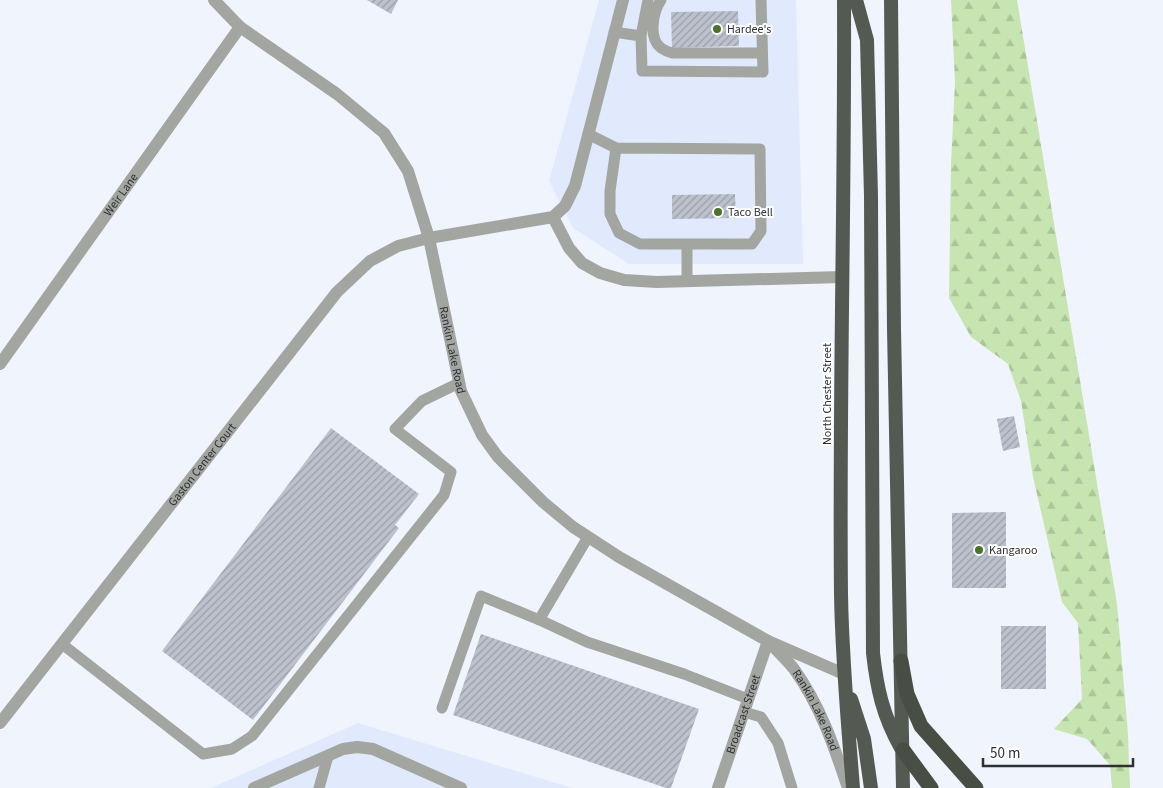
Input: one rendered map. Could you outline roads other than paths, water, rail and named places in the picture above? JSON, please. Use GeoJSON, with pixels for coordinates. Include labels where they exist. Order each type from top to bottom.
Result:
{"type":"FeatureCollection","features":[{"type":"Feature","properties":{"kind":"highway","name":"North Chester Street"},"geometry":{"type":"LineString","coordinates":[[844,0],[845,148],[842,277],[841,595],[844,674],[853,788]]}},
{"type":"Feature","properties":{"kind":"highway"},"geometry":{"type":"LineString","coordinates":[[856,0],[868,40],[874,653],[880,700],[890,727],[903,750],[931,788]]}},
{"type":"Feature","properties":{"kind":"highway"},"geometry":{"type":"LineString","coordinates":[[891,0],[894,329],[903,788]]}},
{"type":"Feature","properties":{"kind":"highway"},"geometry":{"type":"LineString","coordinates":[[901,661],[907,694],[921,726],[976,788]]}},
{"type":"Feature","properties":{"kind":"highway"},"geometry":{"type":"LineString","coordinates":[[844,674],[864,740],[871,788]]}},
{"type":"Feature","properties":{"kind":"street","name":"Rankin Lake Road"},"geometry":{"type":"LineString","coordinates":[[214,0],[240,27],[337,94],[384,133],[408,172],[429,238],[461,391],[482,435],[498,458],[542,502],[619,557],[768,641],[844,674]]}},
{"type":"Feature","properties":{"kind":"street"},"geometry":{"type":"LineString","coordinates":[[623,0],[575,186],[565,206],[553,217],[573,253],[582,264],[600,273],[624,280],[657,282],[842,277]]}},
{"type":"Feature","properties":{"kind":"street","name":"Weir Lane"},"geometry":{"type":"LineString","coordinates":[[0,364],[240,27]]}},
{"type":"Feature","properties":{"kind":"street","name":"Gaston Center Court"},"geometry":{"type":"LineString","coordinates":[[0,723],[337,292],[370,262],[398,246],[429,238],[553,217]]}},
{"type":"Feature","properties":{"kind":"street","name":"Rankin Lake Road"},"geometry":{"type":"LineString","coordinates":[[768,641],[793,668],[812,697],[833,742],[848,788]]}},
{"type":"Feature","properties":{"kind":"street","name":"Broadcast Street"},"geometry":{"type":"LineString","coordinates":[[718,788],[768,641]]}},
{"type":"Feature","properties":{"kind":"street"},"geometry":{"type":"LineString","coordinates":[[254,788],[344,749],[357,747],[373,749],[461,788]]}},
{"type":"Feature","properties":{"kind":"lane"},"geometry":{"type":"LineString","coordinates":[[648,0],[641,36],[642,71],[763,72],[761,0]]}},
{"type":"Feature","properties":{"kind":"lane"},"geometry":{"type":"LineString","coordinates":[[661,0],[654,21],[653,34],[659,47],[672,53],[762,53]]}},
{"type":"Feature","properties":{"kind":"lane"},"geometry":{"type":"LineString","coordinates":[[614,32],[641,36]]}},
{"type":"Feature","properties":{"kind":"lane"},"geometry":{"type":"LineString","coordinates":[[588,134],[616,148],[760,149],[761,231],[752,244],[687,245],[640,244],[619,233],[610,214],[610,191],[616,148]]}},
{"type":"Feature","properties":{"kind":"lane"},"geometry":{"type":"LineString","coordinates":[[687,245],[688,281]]}},
{"type":"Feature","properties":{"kind":"lane"},"geometry":{"type":"LineString","coordinates":[[62,644],[203,754],[232,749],[252,736],[444,495],[450,472],[395,429],[422,401],[459,383]]}},
{"type":"Feature","properties":{"kind":"lane"},"geometry":{"type":"LineString","coordinates":[[539,620],[588,536]]}},
{"type":"Feature","properties":{"kind":"lane"},"geometry":{"type":"LineString","coordinates":[[442,708],[481,596],[587,642],[684,674],[748,699]]}},
{"type":"Feature","properties":{"kind":"lane"},"geometry":{"type":"LineString","coordinates":[[744,712],[761,717],[778,743],[792,788]]}},
{"type":"Feature","properties":{"kind":"lane"},"geometry":{"type":"LineString","coordinates":[[320,788],[328,756]]}},
{"type":"Feature","properties":{"kind":"place","name":"Hardee's"},"geometry":{"type":"Point","coordinates":[717,29]}},
{"type":"Feature","properties":{"kind":"place","name":"Taco Bell"},"geometry":{"type":"Point","coordinates":[718,212]}},
{"type":"Feature","properties":{"kind":"place","name":"Kangaroo"},"geometry":{"type":"Point","coordinates":[979,550]}}]}
